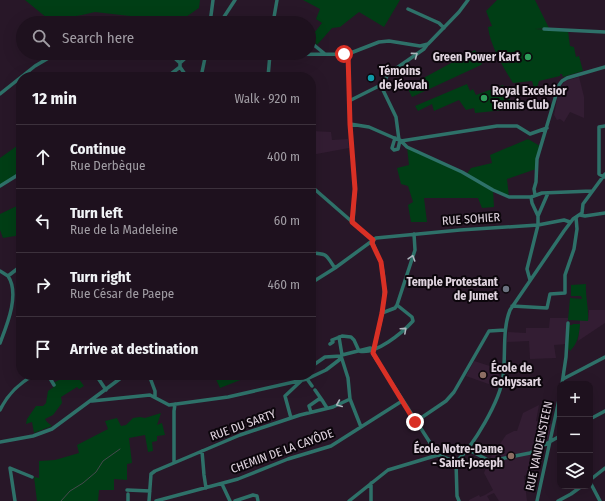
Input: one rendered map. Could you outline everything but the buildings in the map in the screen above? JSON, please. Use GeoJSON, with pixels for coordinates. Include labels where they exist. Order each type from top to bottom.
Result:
{"type":"FeatureCollection","features":[{"type":"Feature","properties":{"kind":"street"},"geometry":{"type":"LineString","coordinates":[[211,16],[213,0]]}},
{"type":"Feature","properties":{"kind":"street"},"geometry":{"type":"LineString","coordinates":[[225,16],[235,0]]}},
{"type":"Feature","properties":{"kind":"street"},"geometry":{"type":"LineString","coordinates":[[274,16],[277,0]]}},
{"type":"Feature","properties":{"kind":"street"},"geometry":{"type":"LineString","coordinates":[[399,140],[396,117],[383,90],[383,84],[388,74],[424,49],[468,0]]}},
{"type":"Feature","properties":{"kind":"street"},"geometry":{"type":"LineString","coordinates":[[408,9],[439,23],[444,28]]}},
{"type":"Feature","properties":{"kind":"street"},"geometry":{"type":"LineString","coordinates":[[544,29],[605,32]]}},
{"type":"Feature","properties":{"kind":"street"},"geometry":{"type":"LineString","coordinates":[[316,54],[348,54],[379,42],[389,41],[420,46],[428,44]]}},
{"type":"Feature","properties":{"kind":"street"},"geometry":{"type":"LineString","coordinates":[[316,46],[326,54]]}},
{"type":"Feature","properties":{"kind":"street"},"geometry":{"type":"LineString","coordinates":[[348,54],[350,124],[355,189],[352,222]]}},
{"type":"Feature","properties":{"kind":"street"},"geometry":{"type":"LineString","coordinates":[[27,72],[43,60]]}},
{"type":"Feature","properties":{"kind":"street"},"geometry":{"type":"LineString","coordinates":[[175,60],[184,72]]}},
{"type":"Feature","properties":{"kind":"street"},"geometry":{"type":"LineString","coordinates":[[172,72],[185,60]]}},
{"type":"Feature","properties":{"kind":"street"},"geometry":{"type":"LineString","coordinates":[[202,72],[205,60]]}},
{"type":"Feature","properties":{"kind":"street"},"geometry":{"type":"LineString","coordinates":[[268,72],[269,60]]}},
{"type":"Feature","properties":{"kind":"street"},"geometry":{"type":"LineString","coordinates":[[535,195],[534,188],[536,182],[536,164],[559,85],[567,78],[605,67]]}},
{"type":"Feature","properties":{"kind":"street"},"geometry":{"type":"LineString","coordinates":[[0,94],[16,81]]}},
{"type":"Feature","properties":{"kind":"street"},"geometry":{"type":"LineString","coordinates":[[349,101],[383,84]]}},
{"type":"Feature","properties":{"kind":"street"},"geometry":{"type":"LineString","coordinates":[[350,124],[369,127],[399,140],[407,147],[462,172],[512,200],[548,193],[592,191]]}},
{"type":"Feature","properties":{"kind":"street"},"geometry":{"type":"LineString","coordinates":[[399,140],[497,126],[517,126],[530,134],[547,128]]}},
{"type":"Feature","properties":{"kind":"street"},"geometry":{"type":"LineString","coordinates":[[459,501],[457,496],[456,462],[480,432],[501,389],[508,316],[512,306],[570,222],[582,213],[583,204],[604,176],[599,174],[599,127],[605,126]]}},
{"type":"Feature","properties":{"kind":"street"},"geometry":{"type":"LineString","coordinates":[[0,186],[16,176]]}},
{"type":"Feature","properties":{"kind":"street"},"geometry":{"type":"LineString","coordinates":[[316,190],[373,240],[372,243],[381,262],[384,286],[382,313],[373,349],[374,356],[402,402],[438,455],[456,462]]}},
{"type":"Feature","properties":{"kind":"street"},"geometry":{"type":"LineString","coordinates":[[530,280],[526,269],[538,225],[538,216],[548,193]]}},
{"type":"Feature","properties":{"kind":"street"},"geometry":{"type":"LineString","coordinates":[[531,197],[538,216]]}},
{"type":"Feature","properties":{"kind":"street"},"geometry":{"type":"LineString","coordinates":[[578,216],[605,213]]}},
{"type":"Feature","properties":{"kind":"street"},"geometry":{"type":"LineString","coordinates":[[512,306],[520,308],[547,308],[550,294],[565,293],[565,275],[574,249],[578,216]]}},
{"type":"Feature","properties":{"kind":"street","name":"RUE SOHIER"},"geometry":{"type":"LineString","coordinates":[[373,240],[381,237],[414,234],[538,225],[564,220],[570,222]]}},
{"type":"Feature","properties":{"kind":"street"},"geometry":{"type":"LineString","coordinates":[[382,313],[395,308],[397,305],[415,250],[414,234]]}},
{"type":"Feature","properties":{"kind":"street"},"geometry":{"type":"LineString","coordinates":[[316,280],[373,240]]}},
{"type":"Feature","properties":{"kind":"street"},"geometry":{"type":"LineString","coordinates":[[316,254],[327,255],[335,268]]}},
{"type":"Feature","properties":{"kind":"street"},"geometry":{"type":"LineString","coordinates":[[8,276],[16,270]]}},
{"type":"Feature","properties":{"kind":"street"},"geometry":{"type":"LineString","coordinates":[[0,271],[8,276],[11,281],[12,305],[9,319],[0,344]]}},
{"type":"Feature","properties":{"kind":"street"},"geometry":{"type":"LineString","coordinates":[[316,363],[324,357],[380,347],[393,339],[413,321],[412,317],[397,305]]}},
{"type":"Feature","properties":{"kind":"street"},"geometry":{"type":"LineString","coordinates":[[564,379],[568,323]]}},
{"type":"Feature","properties":{"kind":"street"},"geometry":{"type":"LineString","coordinates":[[415,422],[446,401],[454,392],[489,331],[506,330]]}},
{"type":"Feature","properties":{"kind":"street"},"geometry":{"type":"LineString","coordinates":[[330,344],[333,342],[332,340],[339,337],[350,337],[354,340],[359,351]]}},
{"type":"Feature","properties":{"kind":"street"},"geometry":{"type":"LineString","coordinates":[[339,337],[348,378],[350,399],[361,427]]}},
{"type":"Feature","properties":{"kind":"street"},"geometry":{"type":"LineString","coordinates":[[316,375],[326,370],[339,360],[342,355]]}},
{"type":"Feature","properties":{"kind":"street"},"geometry":{"type":"LineString","coordinates":[[564,379],[605,357]]}},
{"type":"Feature","properties":{"kind":"street"},"geometry":{"type":"LineString","coordinates":[[0,410],[6,398],[27,380]]}},
{"type":"Feature","properties":{"kind":"street"},"geometry":{"type":"LineString","coordinates":[[51,380],[54,385]]}},
{"type":"Feature","properties":{"kind":"street"},"geometry":{"type":"LineString","coordinates":[[99,380],[106,390]]}},
{"type":"Feature","properties":{"kind":"street"},"geometry":{"type":"LineString","coordinates":[[0,442],[33,436],[52,430],[119,380]]}},
{"type":"Feature","properties":{"kind":"street"},"geometry":{"type":"LineString","coordinates":[[151,380],[155,391],[155,397]]}},
{"type":"Feature","properties":{"kind":"street"},"geometry":{"type":"LineString","coordinates":[[92,401],[152,395],[169,405],[228,397],[280,384],[304,380]]}},
{"type":"Feature","properties":{"kind":"street"},"geometry":{"type":"LineString","coordinates":[[308,380],[312,386]]}},
{"type":"Feature","properties":{"kind":"street"},"geometry":{"type":"LineString","coordinates":[[291,418],[285,396],[301,381]]}},
{"type":"Feature","properties":{"kind":"street"},"geometry":{"type":"LineString","coordinates":[[315,390],[327,408]]}},
{"type":"Feature","properties":{"kind":"street"},"geometry":{"type":"LineString","coordinates":[[311,412],[309,406],[319,399],[322,400]]}},
{"type":"Feature","properties":{"kind":"street","name":"RUE DU SARTY"},"geometry":{"type":"LineString","coordinates":[[150,491],[152,474],[174,462],[240,435],[327,408],[350,399]]}},
{"type":"Feature","properties":{"kind":"street","name":"CHEMIN DE LA CAYÔDE"},"geometry":{"type":"LineString","coordinates":[[156,501],[222,484],[266,469],[288,459],[331,446],[402,402]]}},
{"type":"Feature","properties":{"kind":"street"},"geometry":{"type":"LineString","coordinates":[[174,462],[175,404]]}},
{"type":"Feature","properties":{"kind":"street","name":"RUE VANDENSTEEN"},"geometry":{"type":"LineString","coordinates":[[537,501],[557,409]]}},
{"type":"Feature","properties":{"kind":"street"},"geometry":{"type":"LineString","coordinates":[[593,417],[605,411]]}},
{"type":"Feature","properties":{"kind":"street"},"geometry":{"type":"LineString","coordinates":[[467,449],[490,461],[530,453],[557,438]]}},
{"type":"Feature","properties":{"kind":"street"},"geometry":{"type":"LineString","coordinates":[[202,450],[206,488]]}},
{"type":"Feature","properties":{"kind":"street"},"geometry":{"type":"LineString","coordinates":[[349,501],[393,468],[419,462],[438,455]]}},
{"type":"Feature","properties":{"kind":"street"},"geometry":{"type":"LineString","coordinates":[[15,501],[10,468],[32,477]]}},
{"type":"Feature","properties":{"kind":"street"},"geometry":{"type":"LineString","coordinates":[[593,478],[605,468]]}},
{"type":"Feature","properties":{"kind":"street"},"geometry":{"type":"LineString","coordinates":[[371,501],[372,483]]}},
{"type":"Feature","properties":{"kind":"street"},"geometry":{"type":"LineString","coordinates":[[222,484],[230,501]]}},
{"type":"Feature","properties":{"kind":"street"},"geometry":{"type":"LineString","coordinates":[[593,487],[600,501]]}},
{"type":"Feature","properties":{"kind":"street"},"geometry":{"type":"LineString","coordinates":[[558,501],[578,489]]}},
{"type":"Feature","properties":{"kind":"street"},"geometry":{"type":"LineString","coordinates":[[128,501],[128,492],[150,491],[149,501]]}},
{"type":"Feature","properties":{"kind":"street"},"geometry":{"type":"LineString","coordinates":[[235,501],[253,495],[256,496],[258,501]]}},
{"type":"Feature","properties":{"kind":"shaded area"},"geometry":{"type":"Polygon","coordinates":[[[579,77],[584,97],[584,118],[570,112],[564,122],[560,119],[557,120],[554,115],[559,90],[565,81],[579,77]]]}},
{"type":"Feature","properties":{"kind":"shaded area"},"geometry":{"type":"Polygon","coordinates":[[[316,131],[331,132],[332,140],[348,139],[349,148],[316,154],[316,131]]]}},
{"type":"Feature","properties":{"kind":"shaded area"},"geometry":{"type":"Polygon","coordinates":[[[589,310],[605,310],[605,323],[578,341],[580,320],[588,321],[589,310]]]}},
{"type":"Feature","properties":{"kind":"shaded area"},"geometry":{"type":"Polygon","coordinates":[[[550,318],[568,318],[567,344],[554,345],[556,358],[530,359],[529,341],[507,342],[508,332],[526,333],[526,328],[549,328],[550,318]]]}},
{"type":"Feature","properties":{"kind":"shaded area","name":"École de Gohyssart"},"geometry":{"type":"Polygon","coordinates":[[[474,361],[490,366],[489,370],[499,373],[497,387],[466,376],[474,361]]]}},
{"type":"Feature","properties":{"kind":"shaded area","name":"École Notre-Dame - Saint-Joseph"},"geometry":{"type":"Polygon","coordinates":[[[539,405],[536,421],[554,424],[549,442],[529,452],[533,471],[524,476],[527,501],[499,501],[494,493],[487,496],[490,501],[469,501],[479,495],[480,497],[493,490],[484,473],[489,460],[506,435],[517,431],[523,413],[539,405]]]}},
{"type":"Feature","properties":{"kind":"green space"},"geometry":{"type":"Polygon","coordinates":[[[25,0],[200,0],[199,8],[186,16],[130,16],[95,12],[76,16],[45,16],[25,0]]]}},
{"type":"Feature","properties":{"kind":"green space"},"geometry":{"type":"Polygon","coordinates":[[[303,0],[400,0],[384,27],[359,12],[340,27],[332,28],[317,45],[316,31],[322,23],[316,19],[320,9],[303,0]]]}},
{"type":"Feature","properties":{"kind":"green space"},"geometry":{"type":"Polygon","coordinates":[[[497,0],[535,0],[549,28],[535,29],[568,31],[570,46],[574,47],[576,57],[579,56],[583,71],[563,77],[562,74],[560,74],[560,76],[539,81],[537,88],[534,88],[532,81],[513,83],[498,56],[489,34],[488,27],[492,26],[486,11],[497,0]]]}},
{"type":"Feature","properties":{"kind":"green space"},"geometry":{"type":"Polygon","coordinates":[[[475,50],[482,64],[481,65],[412,97],[407,87],[475,50]]]}},
{"type":"Feature","properties":{"kind":"green space","name":"Royal Excelsior Tennis Club"},"geometry":{"type":"Polygon","coordinates":[[[467,84],[470,91],[473,89],[476,95],[503,85],[511,102],[503,105],[505,110],[475,113],[474,108],[466,110],[459,100],[434,111],[432,104],[418,111],[415,106],[467,84]]]}},
{"type":"Feature","properties":{"kind":"green space"},"geometry":{"type":"Polygon","coordinates":[[[528,139],[540,146],[536,169],[507,179],[509,197],[493,190],[494,207],[482,208],[478,198],[424,198],[427,222],[411,222],[408,205],[413,202],[408,186],[401,184],[397,168],[409,165],[407,147],[466,175],[471,168],[492,163],[490,155],[528,139]]]}},
{"type":"Feature","properties":{"kind":"green space"},"geometry":{"type":"Polygon","coordinates":[[[16,147],[16,176],[0,186],[0,158],[16,147]]]}},
{"type":"Feature","properties":{"kind":"green space"},"geometry":{"type":"Polygon","coordinates":[[[16,206],[16,236],[3,238],[0,230],[0,214],[16,206]]]}},
{"type":"Feature","properties":{"kind":"green space"},"geometry":{"type":"Polygon","coordinates":[[[586,284],[588,321],[568,320],[570,298],[582,299],[581,296],[571,296],[571,285],[586,284]]]}},
{"type":"Feature","properties":{"kind":"green space"},"geometry":{"type":"Polygon","coordinates":[[[580,324],[580,328],[576,342],[570,351],[567,347],[568,325],[580,324]]]}},
{"type":"Feature","properties":{"kind":"green space"},"geometry":{"type":"Polygon","coordinates":[[[59,380],[80,380],[84,386],[79,389],[77,387],[61,397],[62,403],[53,415],[45,419],[52,426],[34,433],[32,422],[26,424],[27,419],[36,406],[43,406],[46,403],[48,391],[55,386],[53,383],[59,380]]]}},
{"type":"Feature","properties":{"kind":"green space"},"geometry":{"type":"Polygon","coordinates":[[[216,380],[240,380],[220,388],[216,380]]]}},
{"type":"Feature","properties":{"kind":"green space"},"geometry":{"type":"Polygon","coordinates":[[[161,413],[157,425],[162,423],[165,435],[157,436],[157,441],[152,442],[153,451],[148,452],[145,435],[129,438],[132,463],[127,464],[127,480],[114,479],[114,490],[99,490],[98,501],[37,501],[34,477],[39,478],[39,461],[55,460],[79,453],[77,445],[108,429],[105,421],[117,418],[121,426],[126,425],[133,418],[145,418],[161,413]]]}},
{"type":"Feature","properties":{"kind":"waterway"},"geometry":{"type":"LineString","coordinates":[[61,501],[70,491],[83,483],[96,472],[103,461],[120,449]]}},
{"type":"Feature","properties":{"kind":"place","name":"Green Power Kart"},"geometry":{"type":"Point","coordinates":[528,57]}},
{"type":"Feature","properties":{"kind":"place","name":"Témoins de Jéovah"},"geometry":{"type":"Point","coordinates":[371,78]}},
{"type":"Feature","properties":{"kind":"place","name":"Royal Excelsior Tennis Club"},"geometry":{"type":"Point","coordinates":[484,98]}},
{"type":"Feature","properties":{"kind":"place","name":"Temple Protestant de Jumet"},"geometry":{"type":"Point","coordinates":[506,289]}},
{"type":"Feature","properties":{"kind":"place","name":"École de Gohyssart"},"geometry":{"type":"Point","coordinates":[483,375]}},
{"type":"Feature","properties":{"kind":"place","name":"École Notre-Dame - Saint-Joseph"},"geometry":{"type":"Point","coordinates":[511,456]}},
{"type":"Feature","properties":{"kind":"route"},"geometry":{"type":"LineString","coordinates":[[344,54],[348,54],[350,124],[355,189],[352,222],[373,240],[372,243],[381,262],[385,292],[382,313],[372,351],[415,422]]}}]}
